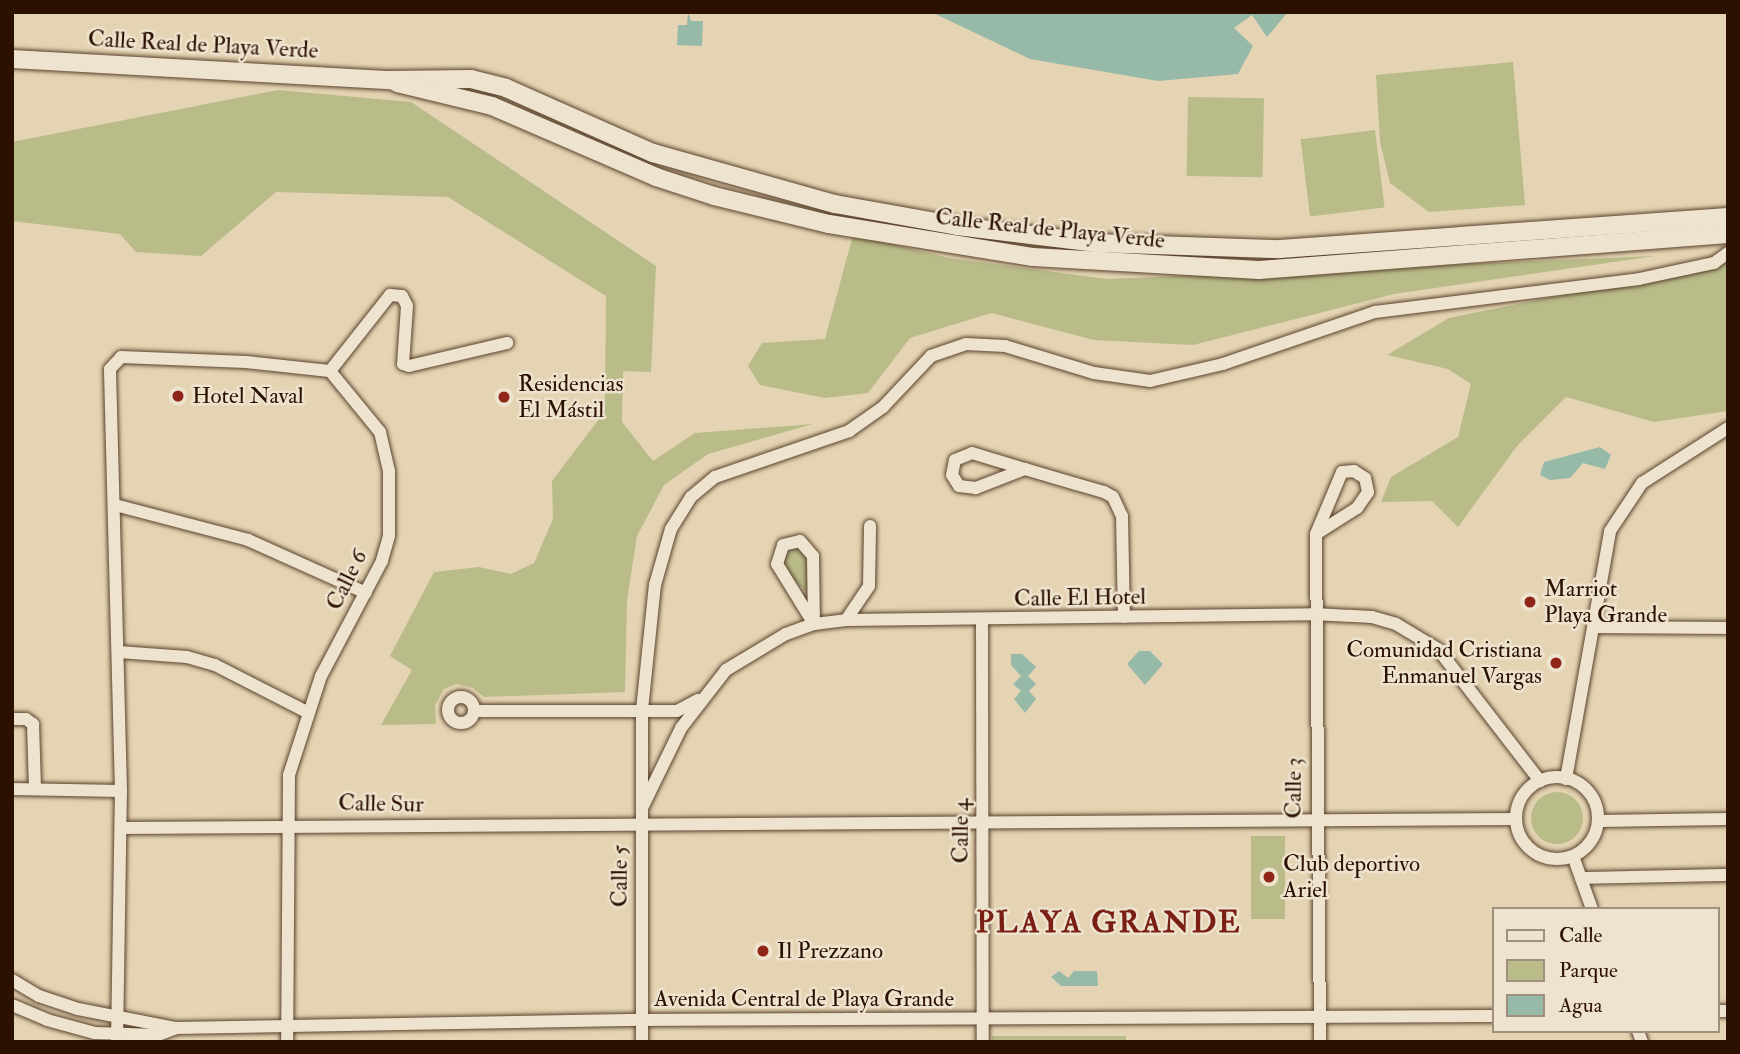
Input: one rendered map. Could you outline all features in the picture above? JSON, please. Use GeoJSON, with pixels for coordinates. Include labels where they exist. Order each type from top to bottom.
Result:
{"type":"FeatureCollection","features":[{"type":"Feature","properties":{"kind":"street","name":"Calle Real de Playa Verde"},"geometry":{"type":"LineString","coordinates":[[12,59],[390,80],[446,77],[506,88],[653,153],[835,204],[957,226],[1119,244],[1368,254]]}},
{"type":"Feature","properties":{"kind":"street","name":"Calle Real de Playa Verde"},"geometry":{"type":"LineString","coordinates":[[390,80],[492,106],[714,196],[829,224],[1033,257],[1201,269],[1281,268],[1368,254],[1449,248],[1531,251],[1728,234]]}},
{"type":"Feature","properties":{"kind":"street"},"geometry":{"type":"LineString","coordinates":[[829,224],[835,204]]}},
{"type":"Feature","properties":{"kind":"street","name":"Calle Real de Playa Verde"},"geometry":{"type":"LineString","coordinates":[[1449,248],[1530,232],[1728,216]]}},
{"type":"Feature","properties":{"kind":"street"},"geometry":{"type":"LineString","coordinates":[[953,245],[957,226]]}},
{"type":"Feature","properties":{"kind":"street"},"geometry":{"type":"LineString","coordinates":[[1530,232],[1531,251]]}},
{"type":"Feature","properties":{"kind":"street"},"geometry":{"type":"LineString","coordinates":[[1033,257],[1036,236]]}},
{"type":"Feature","properties":{"kind":"street"},"geometry":{"type":"LineString","coordinates":[[1119,244],[1119,265]]}},
{"type":"Feature","properties":{"kind":"street"},"geometry":{"type":"LineString","coordinates":[[1201,248],[1201,269]]}},
{"type":"Feature","properties":{"kind":"street"},"geometry":{"type":"LineString","coordinates":[[1280,249],[1281,268]]}},
{"type":"Feature","properties":{"kind":"street","name":"Calle 5"},"geometry":{"type":"LineString","coordinates":[[642,1042],[642,710],[658,565],[671,529],[691,497],[715,477],[743,464],[849,431],[883,407],[931,356],[947,348],[966,344],[1005,346],[1094,373],[1150,381],[1223,364],[1352,318],[1639,279],[1714,262],[1728,253]]}},
{"type":"Feature","properties":{"kind":"street"},"geometry":{"type":"LineString","coordinates":[[116,1039],[121,791],[110,369],[121,357],[246,362],[330,371],[390,295],[402,296],[407,306],[403,363],[410,366],[507,343]]}},
{"type":"Feature","properties":{"kind":"street","name":"Calle 6"},"geometry":{"type":"LineString","coordinates":[[286,1042],[289,775],[307,712],[366,593],[389,536],[389,471],[380,432],[330,371]]}},
{"type":"Feature","properties":{"kind":"street"},"geometry":{"type":"LineString","coordinates":[[1566,779],[1611,531],[1623,507],[1642,483],[1728,428]]}},
{"type":"Feature","properties":{"kind":"street"},"geometry":{"type":"LineString","coordinates":[[1025,469],[976,488],[958,486],[952,475],[955,460],[972,453],[1025,469],[1116,500],[1122,516],[1124,617]]}},
{"type":"Feature","properties":{"kind":"street","name":"Calle 3"},"geometry":{"type":"LineString","coordinates":[[1316,534],[1357,508],[1368,492],[1365,478],[1354,471],[1342,472],[1316,534],[1315,818],[1320,1042]]}},
{"type":"Feature","properties":{"kind":"street"},"geometry":{"type":"LineString","coordinates":[[115,505],[248,540],[366,593]]}},
{"type":"Feature","properties":{"kind":"street"},"geometry":{"type":"LineString","coordinates":[[846,620],[869,586],[870,526]]}},
{"type":"Feature","properties":{"kind":"street"},"geometry":{"type":"LineString","coordinates":[[800,541],[811,550],[814,624],[777,564],[778,551],[788,542],[800,541]]}},
{"type":"Feature","properties":{"kind":"street","name":"Calle El Hotel"},"geometry":{"type":"LineString","coordinates":[[640,812],[671,744],[702,697],[726,670],[762,646],[814,624],[846,620],[982,621],[1314,614],[1372,617],[1423,638],[1454,666],[1540,781]]}},
{"type":"Feature","properties":{"kind":"street","name":"Calle 4"},"geometry":{"type":"LineString","coordinates":[[982,621],[983,1042]]}},
{"type":"Feature","properties":{"kind":"street"},"geometry":{"type":"LineString","coordinates":[[1593,627],[1728,628]]}},
{"type":"Feature","properties":{"kind":"street"},"geometry":{"type":"LineString","coordinates":[[119,652],[187,657],[215,665],[307,712]]}},
{"type":"Feature","properties":{"kind":"street"},"geometry":{"type":"LineString","coordinates":[[474,711],[677,711],[702,697]]}},
{"type":"Feature","properties":{"kind":"street"},"geometry":{"type":"LineString","coordinates":[[12,719],[26,719],[33,724],[35,788]]}},
{"type":"Feature","properties":{"kind":"street"},"geometry":{"type":"LineString","coordinates":[[1566,779],[1590,794],[1599,821],[1595,836],[1573,856],[1547,858],[1525,843],[1516,818],[1523,796],[1540,781],[1566,779]]}},
{"type":"Feature","properties":{"kind":"street"},"geometry":{"type":"LineString","coordinates":[[12,789],[121,791]]}},
{"type":"Feature","properties":{"kind":"street","name":"Calle Sur"},"geometry":{"type":"LineString","coordinates":[[121,828],[288,824],[640,828],[1315,818],[1516,818]]}},
{"type":"Feature","properties":{"kind":"street"},"geometry":{"type":"LineString","coordinates":[[1599,821],[1728,819]]}},
{"type":"Feature","properties":{"kind":"street"},"geometry":{"type":"LineString","coordinates":[[1573,856],[1591,907]]}},
{"type":"Feature","properties":{"kind":"street"},"geometry":{"type":"LineString","coordinates":[[1581,878],[1728,875]]}},
{"type":"Feature","properties":{"kind":"street","name":"Avenida Central de Playa Grande"},"geometry":{"type":"LineString","coordinates":[[12,980],[40,996],[117,1018],[176,1028],[642,1020],[1492,1016]]}},
{"type":"Feature","properties":{"kind":"street"},"geometry":{"type":"LineString","coordinates":[[12,1005],[69,1028],[116,1039],[158,1035],[176,1028]]}},
{"type":"Feature","properties":{"kind":"street"},"geometry":{"type":"LineString","coordinates":[[139,1035],[140,1020]]}},
{"type":"Feature","properties":{"kind":"green space"},"geometry":{"type":"Polygon","coordinates":[[[1513,62],[1525,205],[1429,212],[1390,183],[1380,142],[1376,75],[1513,62]]]}},
{"type":"Feature","properties":{"kind":"green space"},"geometry":{"type":"Polygon","coordinates":[[[278,90],[411,102],[656,266],[651,372],[623,371],[622,422],[653,461],[695,433],[813,424],[708,454],[664,485],[637,536],[627,600],[625,692],[484,697],[473,688],[457,684],[444,689],[435,705],[436,724],[381,725],[412,670],[390,656],[434,572],[479,567],[511,574],[534,563],[553,519],[552,481],[605,411],[606,296],[448,197],[276,192],[201,256],[136,252],[120,234],[12,221],[12,142],[278,90]]]}},
{"type":"Feature","properties":{"kind":"green space"},"geometry":{"type":"Polygon","coordinates":[[[1188,97],[1264,98],[1263,177],[1187,176],[1188,97]]]}},
{"type":"Feature","properties":{"kind":"green space"},"geometry":{"type":"Polygon","coordinates":[[[1375,130],[1385,207],[1310,217],[1301,139],[1375,130]]]}},
{"type":"Feature","properties":{"kind":"green space"},"geometry":{"type":"Polygon","coordinates":[[[853,235],[949,258],[1107,279],[1655,256],[1394,294],[1193,345],[1094,340],[991,313],[910,338],[868,393],[825,398],[760,385],[748,366],[762,343],[825,339],[853,235]]]}},
{"type":"Feature","properties":{"kind":"green space"},"geometry":{"type":"Polygon","coordinates":[[[1728,261],[1728,411],[1654,422],[1566,397],[1517,446],[1458,527],[1432,501],[1381,502],[1391,477],[1458,437],[1471,384],[1448,369],[1387,355],[1449,318],[1728,261]]]}},
{"type":"Feature","properties":{"kind":"green space"},"geometry":{"type":"Polygon","coordinates":[[[800,548],[809,557],[810,590],[805,591],[783,569],[782,560],[792,549],[800,548]]]}},
{"type":"Feature","properties":{"kind":"green space"},"geometry":{"type":"Polygon","coordinates":[[[1557,792],[1567,794],[1575,800],[1581,808],[1581,828],[1575,836],[1567,842],[1557,844],[1547,842],[1539,836],[1533,828],[1531,818],[1533,808],[1539,800],[1547,794],[1557,792]]]}},
{"type":"Feature","properties":{"kind":"green space","name":"Club deportivo Ariel"},"geometry":{"type":"Polygon","coordinates":[[[1251,836],[1285,836],[1285,919],[1251,919],[1251,836]]]}},
{"type":"Feature","properties":{"kind":"green space"},"geometry":{"type":"Polygon","coordinates":[[[992,1036],[1126,1036],[1126,1042],[992,1042],[992,1036]]]}},
{"type":"Feature","properties":{"kind":"water"},"geometry":{"type":"Polygon","coordinates":[[[688,12],[691,21],[703,21],[702,46],[677,45],[678,25],[687,25],[688,12]]]}},
{"type":"Feature","properties":{"kind":"water"},"geometry":{"type":"Polygon","coordinates":[[[931,12],[1288,12],[1267,37],[1252,15],[1234,28],[1253,46],[1238,74],[1158,81],[1030,59],[931,12]]]}},
{"type":"Feature","properties":{"kind":"water"},"geometry":{"type":"Polygon","coordinates":[[[1600,447],[1611,455],[1605,469],[1583,463],[1570,478],[1550,480],[1540,475],[1544,462],[1600,447]]]}},
{"type":"Feature","properties":{"kind":"water"},"geometry":{"type":"Polygon","coordinates":[[[1139,651],[1150,651],[1163,664],[1145,685],[1127,664],[1139,651]]]}},
{"type":"Feature","properties":{"kind":"water"},"geometry":{"type":"Polygon","coordinates":[[[1011,654],[1022,654],[1036,667],[1028,676],[1036,684],[1029,691],[1036,699],[1025,713],[1014,699],[1021,691],[1013,684],[1021,676],[1011,665],[1011,654]]]}},
{"type":"Feature","properties":{"kind":"water"},"geometry":{"type":"Polygon","coordinates":[[[1059,971],[1068,978],[1074,971],[1097,971],[1098,986],[1061,986],[1051,977],[1059,971]]]}},
{"type":"Feature","properties":{"kind":"place","name":"Hotel Naval"},"geometry":{"type":"Point","coordinates":[178,396]}},
{"type":"Feature","properties":{"kind":"place","name":"Residencias El Mástil"},"geometry":{"type":"Point","coordinates":[504,397]}},
{"type":"Feature","properties":{"kind":"place","name":"Marriot Playa Grande"},"geometry":{"type":"Point","coordinates":[1530,602]}},
{"type":"Feature","properties":{"kind":"place","name":"Comunidad Cristiana Enmanuel Vargas"},"geometry":{"type":"Point","coordinates":[1556,663]}},
{"type":"Feature","properties":{"kind":"place","name":"Club deportivo Ariel"},"geometry":{"type":"Point","coordinates":[1269,877]}},
{"type":"Feature","properties":{"kind":"place","name":"Il Prezzano"},"geometry":{"type":"Point","coordinates":[763,951]}},
{"type":"Feature","properties":{"kind":"district","name":"PLAYA GRANDE"},"geometry":{"type":"Point","coordinates":[1109,923]}}]}
